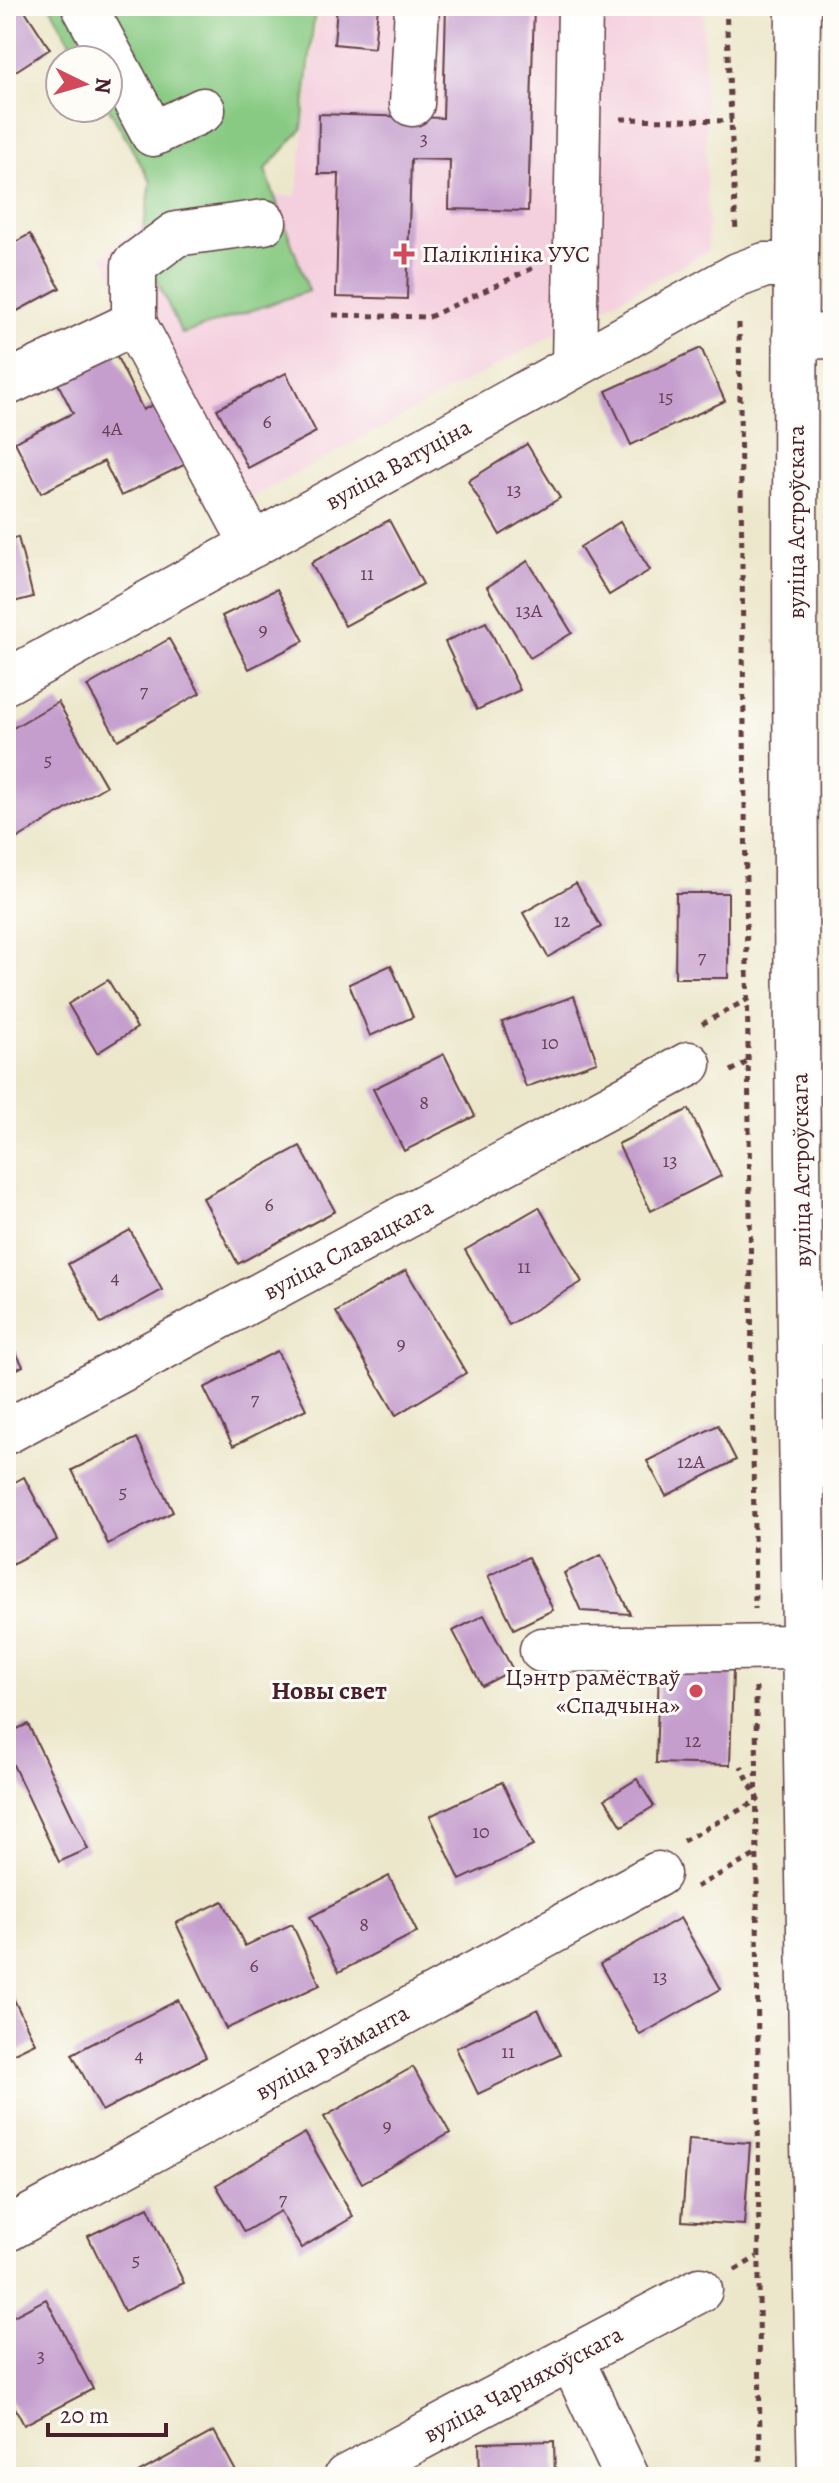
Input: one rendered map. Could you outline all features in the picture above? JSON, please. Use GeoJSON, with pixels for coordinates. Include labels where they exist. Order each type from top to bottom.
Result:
{"type":"FeatureCollection","features":[{"type":"Feature","properties":{"kind":"street"},"geometry":{"type":"LineString","coordinates":[[84,6],[153,134],[203,110]]}},
{"type":"Feature","properties":{"kind":"street"},"geometry":{"type":"LineString","coordinates":[[412,104],[417,6]]}},
{"type":"Feature","properties":{"kind":"street"},"geometry":{"type":"LineString","coordinates":[[574,366],[580,6]]}},
{"type":"Feature","properties":{"kind":"street","name":"вуліца Астроўскага"},"geometry":{"type":"LineString","coordinates":[[798,6],[795,265],[814,336],[806,1647],[820,1758],[824,2270],[820,2477]]}},
{"type":"Feature","properties":{"kind":"street"},"geometry":{"type":"LineString","coordinates":[[253,545],[134,323],[134,265],[176,234],[264,222]]}},
{"type":"Feature","properties":{"kind":"street","name":"вуліца Ватуціна"},"geometry":{"type":"LineString","coordinates":[[6,682],[738,275],[765,265],[795,265]]}},
{"type":"Feature","properties":{"kind":"street"},"geometry":{"type":"LineString","coordinates":[[6,384],[134,323]]}},
{"type":"Feature","properties":{"kind":"street","name":"вуліца Славацкага"},"geometry":{"type":"LineString","coordinates":[[6,1432],[689,1064]]}},
{"type":"Feature","properties":{"kind":"street"},"geometry":{"type":"LineString","coordinates":[[542,1650],[806,1647]]}},
{"type":"Feature","properties":{"kind":"street","name":"вуліца Рэйманта"},"geometry":{"type":"LineString","coordinates":[[6,2230],[658,1874]]}},
{"type":"Feature","properties":{"kind":"street","name":"вуліца Чарняхоўскага"},"geometry":{"type":"LineString","coordinates":[[346,2477],[700,2290]]}},
{"type":"Feature","properties":{"kind":"street"},"geometry":{"type":"LineString","coordinates":[[571,2358],[627,2477]]}},
{"type":"Feature","properties":{"kind":"path"},"geometry":{"type":"LineString","coordinates":[[726,6],[738,275],[750,975],[758,1800],[760,2477]]}},
{"type":"Feature","properties":{"kind":"path"},"geometry":{"type":"LineString","coordinates":[[578,119],[732,121]]}},
{"type":"Feature","properties":{"kind":"path"},"geometry":{"type":"LineString","coordinates":[[333,315],[429,317],[544,262]]}},
{"type":"Feature","properties":{"kind":"path"},"geometry":{"type":"LineString","coordinates":[[741,1766],[758,1800]]}},
{"type":"Feature","properties":{"kind":"shaded area","name":"Паліклініка УУС"},"geometry":{"type":"Polygon","coordinates":[[[319,6],[703,6],[708,251],[246,501],[102,257],[180,195],[296,196],[319,6]]]}},
{"type":"Feature","properties":{"kind":"green space"},"geometry":{"type":"Polygon","coordinates":[[[50,6],[320,6],[314,18],[302,129],[265,170],[309,291],[182,334],[141,247],[151,182],[118,124],[124,124],[124,44],[72,44],[50,6]]]}},
{"type":"Feature","properties":{"kind":"building"},"geometry":{"type":"Polygon","coordinates":[[[6,6],[22,6],[47,44],[44,44],[44,53],[11,74],[6,67],[6,6]]]}},
{"type":"Feature","properties":{"kind":"building"},"geometry":{"type":"Polygon","coordinates":[[[337,6],[378,6],[374,48],[334,44],[337,6]]]}},
{"type":"Feature","properties":{"kind":"building"},"geometry":{"type":"Polygon","coordinates":[[[446,6],[534,6],[528,211],[449,209],[450,160],[411,159],[407,299],[336,297],[339,174],[318,174],[319,114],[443,118],[446,6]]]}},
{"type":"Feature","properties":{"kind":"building"},"geometry":{"type":"Polygon","coordinates":[[[30,234],[60,288],[6,317],[6,247],[30,234]]]}},
{"type":"Feature","properties":{"kind":"building"},"geometry":{"type":"Polygon","coordinates":[[[112,347],[143,410],[166,398],[196,459],[121,496],[104,461],[41,493],[15,442],[73,413],[54,376],[112,347]]]}},
{"type":"Feature","properties":{"kind":"building"},"geometry":{"type":"Polygon","coordinates":[[[701,348],[725,401],[631,445],[606,391],[701,348]]]}},
{"type":"Feature","properties":{"kind":"building"},"geometry":{"type":"Polygon","coordinates":[[[286,373],[316,432],[248,468],[217,409],[286,373]]]}},
{"type":"Feature","properties":{"kind":"building"},"geometry":{"type":"Polygon","coordinates":[[[527,444],[560,498],[500,535],[468,481],[527,444]]]}},
{"type":"Feature","properties":{"kind":"building"},"geometry":{"type":"Polygon","coordinates":[[[389,520],[423,584],[345,626],[311,563],[389,520]]]}},
{"type":"Feature","properties":{"kind":"building"},"geometry":{"type":"Polygon","coordinates":[[[620,522],[650,570],[609,595],[580,547],[620,522]]]}},
{"type":"Feature","properties":{"kind":"building"},"geometry":{"type":"Polygon","coordinates":[[[18,537],[33,597],[6,604],[6,540],[18,537]]]}},
{"type":"Feature","properties":{"kind":"building"},"geometry":{"type":"Polygon","coordinates":[[[528,561],[572,633],[530,658],[487,587],[528,561]]]}},
{"type":"Feature","properties":{"kind":"building"},"geometry":{"type":"Polygon","coordinates":[[[277,589],[304,641],[249,669],[222,616],[277,589]]]}},
{"type":"Feature","properties":{"kind":"building"},"geometry":{"type":"Polygon","coordinates":[[[486,622],[520,690],[477,710],[445,642],[486,622]]]}},
{"type":"Feature","properties":{"kind":"building"},"geometry":{"type":"Polygon","coordinates":[[[169,639],[200,693],[118,740],[87,686],[169,639]]]}},
{"type":"Feature","properties":{"kind":"building"},"geometry":{"type":"Polygon","coordinates":[[[58,702],[106,786],[11,842],[6,834],[6,732],[58,702]]]}},
{"type":"Feature","properties":{"kind":"building"},"geometry":{"type":"Polygon","coordinates":[[[576,883],[601,927],[548,957],[523,913],[576,883]]]}},
{"type":"Feature","properties":{"kind":"building"},"geometry":{"type":"Polygon","coordinates":[[[676,893],[728,893],[728,978],[675,978],[676,893]]]}},
{"type":"Feature","properties":{"kind":"building"},"geometry":{"type":"Polygon","coordinates":[[[391,965],[413,1017],[370,1036],[349,984],[391,965]]]}},
{"type":"Feature","properties":{"kind":"building"},"geometry":{"type":"Polygon","coordinates":[[[108,980],[137,1028],[97,1053],[68,1004],[108,980]]]}},
{"type":"Feature","properties":{"kind":"building"},"geometry":{"type":"Polygon","coordinates":[[[574,996],[597,1062],[526,1087],[502,1022],[574,996]]]}},
{"type":"Feature","properties":{"kind":"building"},"geometry":{"type":"Polygon","coordinates":[[[444,1054],[475,1116],[404,1151],[373,1089],[444,1054]]]}},
{"type":"Feature","properties":{"kind":"building"},"geometry":{"type":"Polygon","coordinates":[[[689,1109],[721,1176],[651,1211],[618,1144],[689,1109]]]}},
{"type":"Feature","properties":{"kind":"building"},"geometry":{"type":"Polygon","coordinates":[[[300,1146],[335,1211],[238,1264],[203,1198],[300,1146]]]}},
{"type":"Feature","properties":{"kind":"building"},"geometry":{"type":"Polygon","coordinates":[[[539,1207],[582,1282],[509,1325],[465,1250],[539,1207]]]}},
{"type":"Feature","properties":{"kind":"building"},"geometry":{"type":"Polygon","coordinates":[[[130,1230],[162,1290],[101,1324],[68,1264],[130,1230]]]}},
{"type":"Feature","properties":{"kind":"building"},"geometry":{"type":"Polygon","coordinates":[[[406,1270],[466,1373],[396,1415],[336,1312],[406,1270]]]}},
{"type":"Feature","properties":{"kind":"building"},"geometry":{"type":"Polygon","coordinates":[[[6,1334],[23,1366],[6,1375],[6,1334]]]}},
{"type":"Feature","properties":{"kind":"building"},"geometry":{"type":"Polygon","coordinates":[[[277,1351],[306,1409],[233,1446],[204,1388],[277,1351]]]}},
{"type":"Feature","properties":{"kind":"building"},"geometry":{"type":"Polygon","coordinates":[[[718,1425],[736,1460],[666,1496],[647,1461],[718,1425]]]}},
{"type":"Feature","properties":{"kind":"building"},"geometry":{"type":"Polygon","coordinates":[[[137,1438],[173,1512],[108,1544],[72,1470],[137,1438]]]}},
{"type":"Feature","properties":{"kind":"building"},"geometry":{"type":"Polygon","coordinates":[[[24,1477],[57,1540],[6,1567],[6,1487],[24,1477]]]}},
{"type":"Feature","properties":{"kind":"building"},"geometry":{"type":"Polygon","coordinates":[[[601,1555],[630,1614],[581,1611],[564,1573],[601,1555]]]}},
{"type":"Feature","properties":{"kind":"building"},"geometry":{"type":"Polygon","coordinates":[[[528,1557],[553,1610],[514,1629],[488,1576],[528,1557]]]}},
{"type":"Feature","properties":{"kind":"building"},"geometry":{"type":"Polygon","coordinates":[[[484,1615],[513,1670],[482,1686],[453,1631],[484,1615]]]}},
{"type":"Feature","properties":{"kind":"building"},"geometry":{"type":"Polygon","coordinates":[[[659,1668],[733,1670],[730,1765],[656,1763],[659,1668]]]}},
{"type":"Feature","properties":{"kind":"building"},"geometry":{"type":"Polygon","coordinates":[[[28,1724],[88,1849],[59,1862],[6,1750],[6,1734],[28,1724]]]}},
{"type":"Feature","properties":{"kind":"building"},"geometry":{"type":"Polygon","coordinates":[[[637,1779],[654,1806],[622,1826],[605,1799],[637,1779]]]}},
{"type":"Feature","properties":{"kind":"building"},"geometry":{"type":"Polygon","coordinates":[[[502,1782],[533,1846],[460,1880],[430,1816],[502,1782]]]}},
{"type":"Feature","properties":{"kind":"building"},"geometry":{"type":"Polygon","coordinates":[[[389,1876],[417,1932],[339,1972],[310,1917],[389,1876]]]}},
{"type":"Feature","properties":{"kind":"building"},"geometry":{"type":"Polygon","coordinates":[[[223,1901],[245,1946],[292,1924],[320,1985],[226,2029],[176,1923],[223,1901]]]}},
{"type":"Feature","properties":{"kind":"building"},"geometry":{"type":"Polygon","coordinates":[[[680,1918],[721,1989],[640,2035],[600,1964],[680,1918]]]}},
{"type":"Feature","properties":{"kind":"building"},"geometry":{"type":"Polygon","coordinates":[[[6,1983],[35,2043],[6,2057],[6,1983]]]}},
{"type":"Feature","properties":{"kind":"building"},"geometry":{"type":"Polygon","coordinates":[[[178,2000],[206,2057],[102,2111],[72,2054],[178,2000]]]}},
{"type":"Feature","properties":{"kind":"building"},"geometry":{"type":"Polygon","coordinates":[[[538,2009],[560,2055],[478,2094],[456,2048],[538,2009]]]}},
{"type":"Feature","properties":{"kind":"building"},"geometry":{"type":"Polygon","coordinates":[[[413,2067],[450,2133],[362,2183],[324,2117],[413,2067]]]}},
{"type":"Feature","properties":{"kind":"building"},"geometry":{"type":"Polygon","coordinates":[[[305,2133],[353,2217],[301,2248],[280,2211],[244,2232],[216,2185],[305,2133]]]}},
{"type":"Feature","properties":{"kind":"building"},"geometry":{"type":"Polygon","coordinates":[[[688,2139],[750,2143],[744,2225],[682,2221],[688,2139]]]}},
{"type":"Feature","properties":{"kind":"building"},"geometry":{"type":"Polygon","coordinates":[[[148,2207],[184,2283],[124,2311],[88,2236],[148,2207]]]}},
{"type":"Feature","properties":{"kind":"building"},"geometry":{"type":"Polygon","coordinates":[[[46,2299],[93,2389],[24,2425],[6,2390],[6,2320],[46,2299]]]}},
{"type":"Feature","properties":{"kind":"building"},"geometry":{"type":"Polygon","coordinates":[[[214,2431],[239,2477],[141,2477],[138,2473],[214,2431]]]}},
{"type":"Feature","properties":{"kind":"building"},"geometry":{"type":"Polygon","coordinates":[[[554,2441],[555,2477],[480,2477],[479,2443],[554,2441]]]}},
{"type":"Feature","properties":{"kind":"place","name":"Паліклініка УУС"},"geometry":{"type":"Point","coordinates":[404,254]}},
{"type":"Feature","properties":{"kind":"place","name":"Цэнтр рамёстваў «Спадчына»"},"geometry":{"type":"Point","coordinates":[696,1691]}},
{"type":"Feature","properties":{"kind":"district","name":"Новы свет"},"geometry":{"type":"Point","coordinates":[329,1690]}}]}
